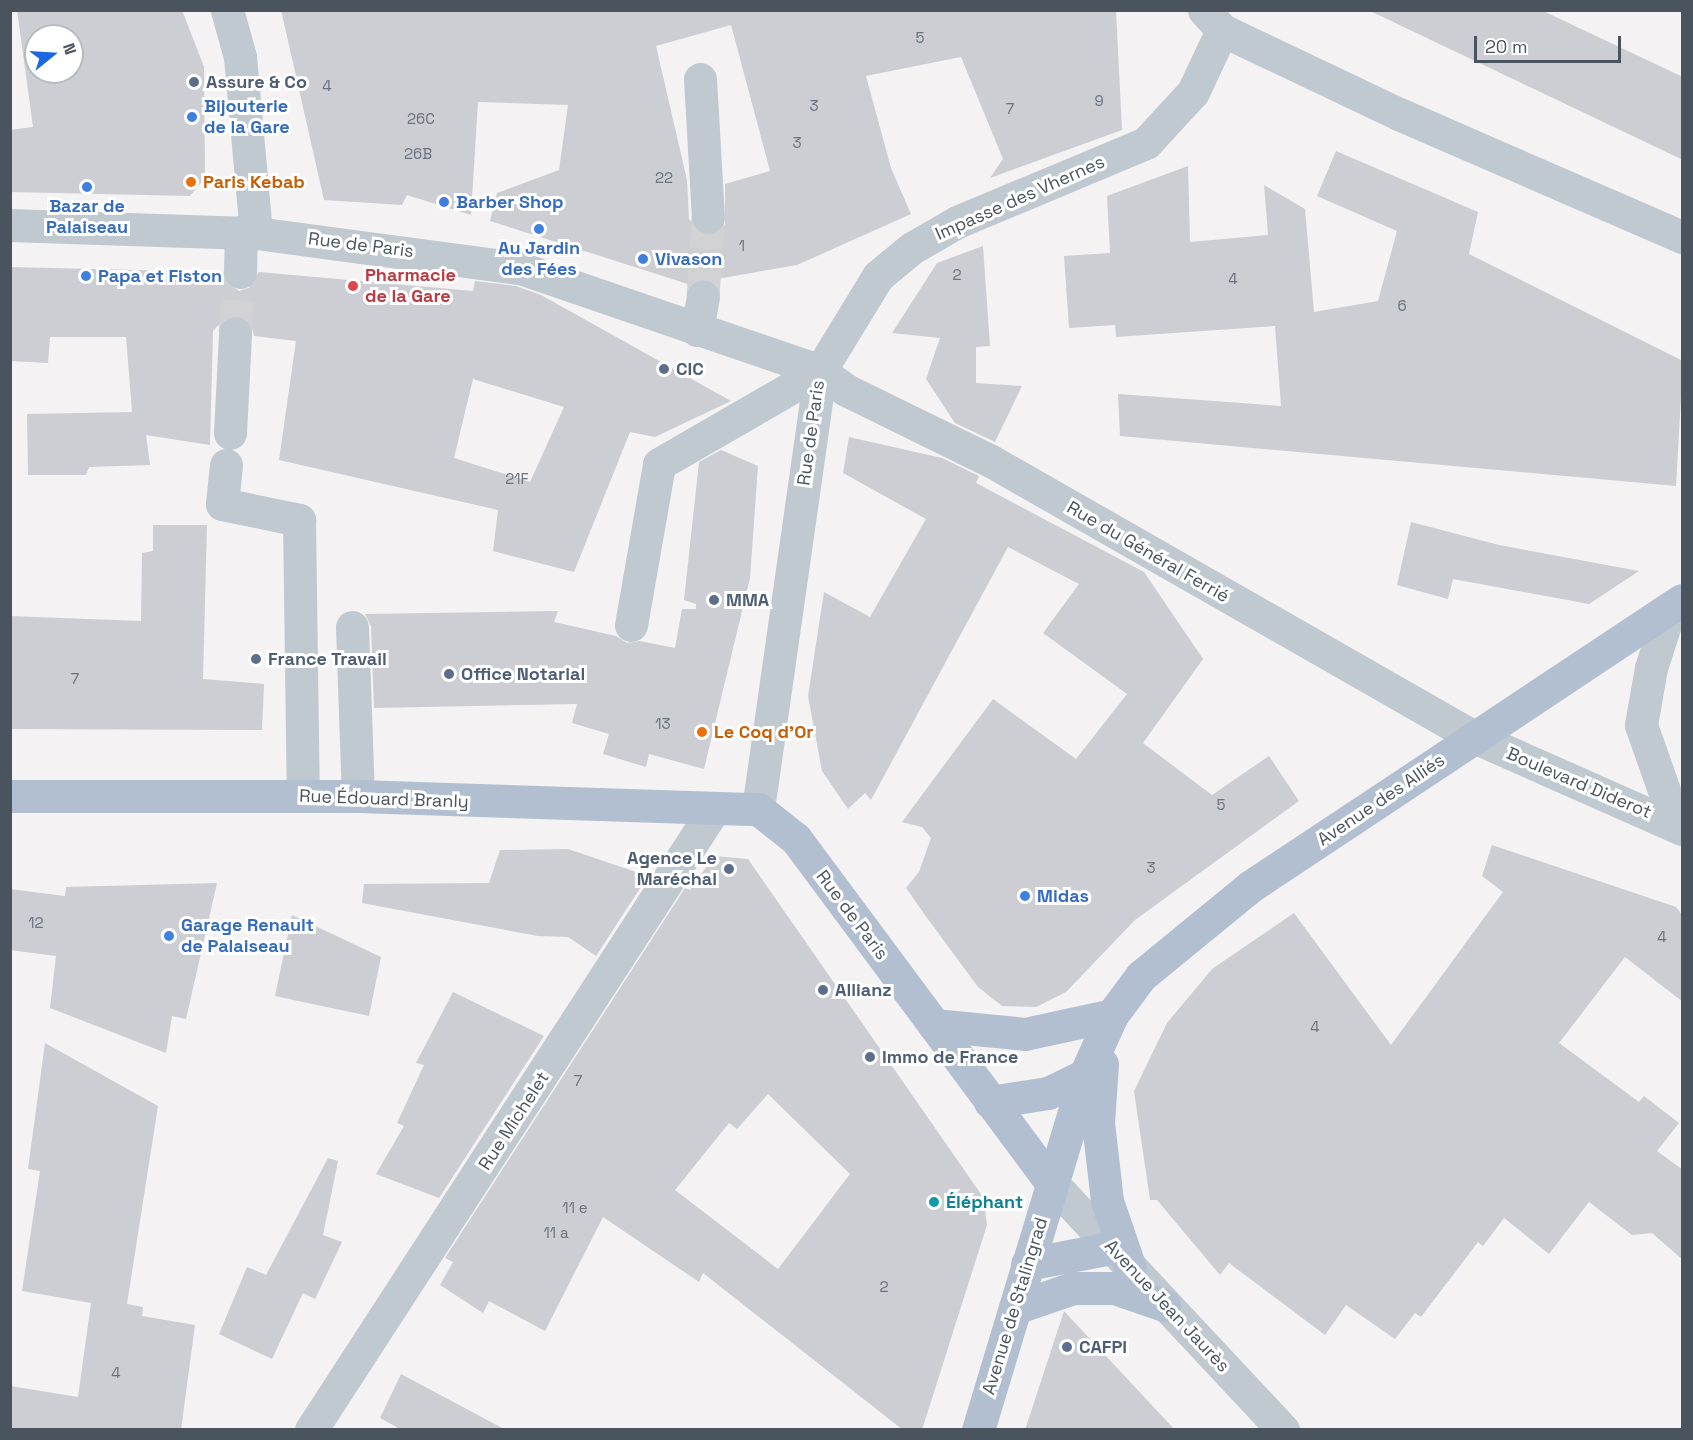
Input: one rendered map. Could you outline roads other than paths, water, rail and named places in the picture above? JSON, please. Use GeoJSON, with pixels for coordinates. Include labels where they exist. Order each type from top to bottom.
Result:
{"type":"FeatureCollection","features":[{"type":"Feature","properties":{"kind":"main road","name":"Avenue des Alliés"},"geometry":{"type":"LineString","coordinates":[[1051,1182],[1086,1076],[1108,1025],[1141,976],[1251,886],[1676,604]]}},
{"type":"Feature","properties":{"kind":"main road","name":"Rue Édouard Branly"},"geometry":{"type":"LineString","coordinates":[[10,796],[358,796],[758,809]]}},
{"type":"Feature","properties":{"kind":"main road","name":"Rue de Paris"},"geometry":{"type":"LineString","coordinates":[[758,809],[796,839],[1051,1182]]}},
{"type":"Feature","properties":{"kind":"main road"},"geometry":{"type":"LineString","coordinates":[[934,1025],[1025,1034],[1108,1025],[1098,1122],[1107,1201],[1121,1258],[1027,1264]]}},
{"type":"Feature","properties":{"kind":"main road"},"geometry":{"type":"LineString","coordinates":[[990,1102],[1048,1093],[1086,1076]]}},
{"type":"Feature","properties":{"kind":"main road","name":"Avenue de Stalingrad"},"geometry":{"type":"LineString","coordinates":[[978,1430],[1051,1182]]}},
{"type":"Feature","properties":{"kind":"main road"},"geometry":{"type":"LineString","coordinates":[[1015,1308],[1073,1288],[1114,1288],[1164,1305]]}},
{"type":"Feature","properties":{"kind":"street"},"geometry":{"type":"LineString","coordinates":[[227,10],[240,57],[248,233],[240,272]]}},
{"type":"Feature","properties":{"kind":"street"},"geometry":{"type":"LineString","coordinates":[[1213,20],[1399,114],[1683,237]]}},
{"type":"Feature","properties":{"kind":"street","name":"Impasse des Vhernes"},"geometry":{"type":"LineString","coordinates":[[820,371],[878,276],[912,248],[957,222],[1146,143],[1193,92],[1213,20]]}},
{"type":"Feature","properties":{"kind":"street"},"geometry":{"type":"LineString","coordinates":[[700,79],[708,217]]}},
{"type":"Feature","properties":{"kind":"street","name":"Rue de Paris"},"geometry":{"type":"LineString","coordinates":[[10,225],[248,233],[520,268],[820,371],[758,809]]}},
{"type":"Feature","properties":{"kind":"street"},"geometry":{"type":"LineString","coordinates":[[697,330],[703,297]]}},
{"type":"Feature","properties":{"kind":"street"},"geometry":{"type":"LineString","coordinates":[[230,433],[235,333]]}},
{"type":"Feature","properties":{"kind":"street"},"geometry":{"type":"LineString","coordinates":[[631,625],[659,464],[820,371]]}},
{"type":"Feature","properties":{"kind":"street","name":"Rue du Général Ferrié"},"geometry":{"type":"LineString","coordinates":[[820,371],[846,390],[991,461],[1474,738]]}},
{"type":"Feature","properties":{"kind":"street"},"geometry":{"type":"LineString","coordinates":[[226,465],[222,504],[299,520],[303,796]]}},
{"type":"Feature","properties":{"kind":"street","name":"Avenue des Alliés"},"geometry":{"type":"LineString","coordinates":[[1676,604],[1651,668],[1641,725],[1666,796],[1683,827]]}},
{"type":"Feature","properties":{"kind":"street"},"geometry":{"type":"LineString","coordinates":[[352,627],[358,796]]}},
{"type":"Feature","properties":{"kind":"street","name":"Boulevard Diderot"},"geometry":{"type":"LineString","coordinates":[[1474,738],[1683,827]]}},
{"type":"Feature","properties":{"kind":"street","name":"Rue Michelet"},"geometry":{"type":"LineString","coordinates":[[310,1430],[714,809]]}},
{"type":"Feature","properties":{"kind":"street","name":"Avenue Jean Jaurès"},"geometry":{"type":"LineString","coordinates":[[1051,1182],[1282,1430]]}},
{"type":"Feature","properties":{"kind":"tunnel"},"geometry":{"type":"LineString","coordinates":[[703,297],[708,217]]}},
{"type":"Feature","properties":{"kind":"tunnel"},"geometry":{"type":"LineString","coordinates":[[235,333],[240,272]]}},
{"type":"Feature","properties":{"kind":"place","name":"Assure & Co"},"geometry":{"type":"Point","coordinates":[194,82]}},
{"type":"Feature","properties":{"kind":"place","name":"Bijouterie de la Gare"},"geometry":{"type":"Point","coordinates":[192,117]}},
{"type":"Feature","properties":{"kind":"place","name":"Paris Kebab"},"geometry":{"type":"Point","coordinates":[191,182]}},
{"type":"Feature","properties":{"kind":"place","name":"Bazar de Palaiseau"},"geometry":{"type":"Point","coordinates":[87,187]}},
{"type":"Feature","properties":{"kind":"place","name":"Barber Shop"},"geometry":{"type":"Point","coordinates":[444,202]}},
{"type":"Feature","properties":{"kind":"place","name":"Au Jardin des Fées"},"geometry":{"type":"Point","coordinates":[539,229]}},
{"type":"Feature","properties":{"kind":"place","name":"Vivason"},"geometry":{"type":"Point","coordinates":[643,259]}},
{"type":"Feature","properties":{"kind":"place","name":"Papa et Fiston"},"geometry":{"type":"Point","coordinates":[86,276]}},
{"type":"Feature","properties":{"kind":"place","name":"Pharmacie de la Gare"},"geometry":{"type":"Point","coordinates":[353,286]}},
{"type":"Feature","properties":{"kind":"place","name":"CIC"},"geometry":{"type":"Point","coordinates":[664,369]}},
{"type":"Feature","properties":{"kind":"place","name":"MMA"},"geometry":{"type":"Point","coordinates":[714,600]}},
{"type":"Feature","properties":{"kind":"place","name":"France Travail"},"geometry":{"type":"Point","coordinates":[256,659]}},
{"type":"Feature","properties":{"kind":"place","name":"Office Notarial"},"geometry":{"type":"Point","coordinates":[449,674]}},
{"type":"Feature","properties":{"kind":"place","name":"Le Coq d'Or"},"geometry":{"type":"Point","coordinates":[702,732]}},
{"type":"Feature","properties":{"kind":"place","name":"Agence Le Maréchal"},"geometry":{"type":"Point","coordinates":[729,869]}},
{"type":"Feature","properties":{"kind":"place","name":"Midas"},"geometry":{"type":"Point","coordinates":[1025,896]}},
{"type":"Feature","properties":{"kind":"place","name":"Garage Renault de Palaiseau"},"geometry":{"type":"Point","coordinates":[169,936]}},
{"type":"Feature","properties":{"kind":"place","name":"Allianz"},"geometry":{"type":"Point","coordinates":[823,990]}},
{"type":"Feature","properties":{"kind":"place","name":"Immo de France"},"geometry":{"type":"Point","coordinates":[870,1057]}},
{"type":"Feature","properties":{"kind":"place","name":"Éléphant"},"geometry":{"type":"Point","coordinates":[934,1202]}},
{"type":"Feature","properties":{"kind":"place","name":"CAFPI"},"geometry":{"type":"Point","coordinates":[1067,1347]}}]}
